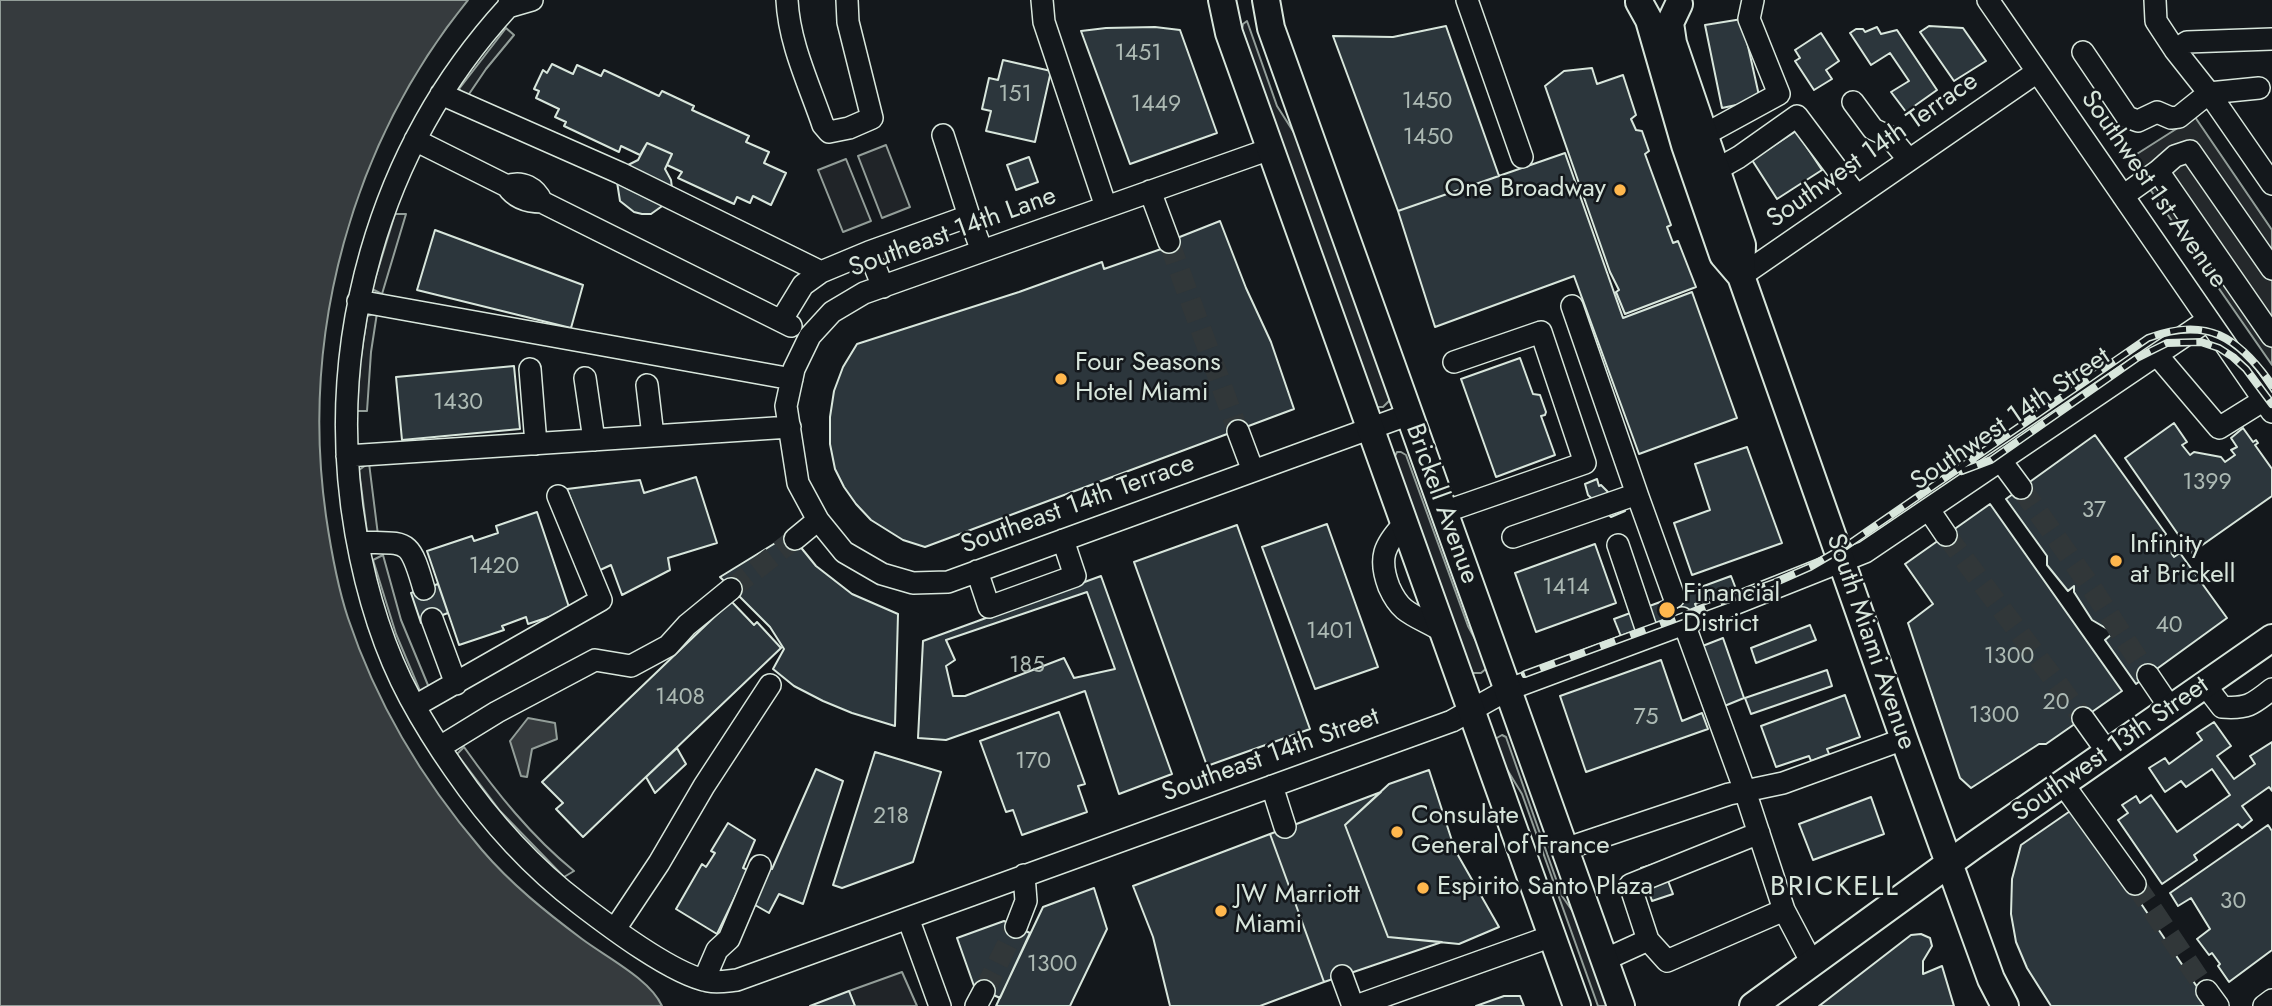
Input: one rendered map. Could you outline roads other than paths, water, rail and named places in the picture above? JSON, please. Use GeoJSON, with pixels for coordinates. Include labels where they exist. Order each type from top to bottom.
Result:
{"type":"FeatureCollection","features":[{"type":"Feature","properties":{"kind":"main road","name":"Brickell Avenue"},"geometry":{"type":"LineString","coordinates":[[1222,0],[1228,33],[1577,1006]]}},
{"type":"Feature","properties":{"kind":"main road","name":"Brickell Avenue"},"geometry":{"type":"LineString","coordinates":[[1266,0],[1270,28],[1621,1006]]}},
{"type":"Feature","properties":{"kind":"main road","name":"South Miami Avenue"},"geometry":{"type":"LineString","coordinates":[[1638,1],[1649,20],[1694,140],[1716,170],[1742,245],[1741,276]]}},
{"type":"Feature","properties":{"kind":"main road"},"geometry":{"type":"LineString","coordinates":[[1638,1],[1659,9],[1682,2]]}},
{"type":"Feature","properties":{"kind":"main road","name":"South Miami Avenue"},"geometry":{"type":"LineString","coordinates":[[1682,2],[1670,23],[1673,43],[1723,254],[1741,276],[1904,739],[2001,1003]]}},
{"type":"Feature","properties":{"kind":"main road","name":"Southwest 13th Street"},"geometry":{"type":"LineString","coordinates":[[1753,1006],[1950,862],[2272,638]]}},
{"type":"Feature","properties":{"kind":"street"},"geometry":{"type":"LineString","coordinates":[[531,0],[509,4],[466,57],[441,94],[415,141],[381,216],[369,253],[358,301],[347,392],[349,496],[362,571],[382,633],[415,706],[440,747],[482,807],[520,850],[570,896],[667,962],[708,981],[718,950],[729,939],[760,866]]}},
{"type":"Feature","properties":{"kind":"street"},"geometry":{"type":"LineString","coordinates":[[787,0],[788,23],[797,52],[823,125],[829,132],[849,128],[872,118],[848,22],[847,0]]}},
{"type":"Feature","properties":{"kind":"street"},"geometry":{"type":"LineString","coordinates":[[1042,0],[1044,22],[1106,207]]}},
{"type":"Feature","properties":{"kind":"street"},"geometry":{"type":"LineString","coordinates":[[1467,0],[1522,157]]}},
{"type":"Feature","properties":{"kind":"street"},"geometry":{"type":"LineString","coordinates":[[1694,140],[1779,93],[1749,19],[1753,0]]}},
{"type":"Feature","properties":{"kind":"street","name":"Southwest 1st Avenue"},"geometry":{"type":"LineString","coordinates":[[1988,0],[2268,406]]}},
{"type":"Feature","properties":{"kind":"street"},"geometry":{"type":"LineString","coordinates":[[2155,0],[2156,21],[2175,50],[2210,93],[2272,184]]}},
{"type":"Feature","properties":{"kind":"street"},"geometry":{"type":"LineString","coordinates":[[2175,50],[2187,42],[2272,39]]}},
{"type":"Feature","properties":{"kind":"street"},"geometry":{"type":"LineString","coordinates":[[2083,52],[2127,117],[2138,121],[2157,112],[2171,118],[2179,117],[2210,93],[2259,88]]}},
{"type":"Feature","properties":{"kind":"street","name":"Southwest 14th Terrace"},"geometry":{"type":"LineString","coordinates":[[1741,276],[2037,72]]}},
{"type":"Feature","properties":{"kind":"street"},"geometry":{"type":"LineString","coordinates":[[441,94],[645,185],[821,272]]}},
{"type":"Feature","properties":{"kind":"street"},"geometry":{"type":"LineString","coordinates":[[1853,102],[1873,129],[1890,137],[1909,160]]}},
{"type":"Feature","properties":{"kind":"street"},"geometry":{"type":"LineString","coordinates":[[1716,170],[1797,116],[1857,196]]}},
{"type":"Feature","properties":{"kind":"street"},"geometry":{"type":"LineString","coordinates":[[2171,118],[2173,134],[2182,153]]}},
{"type":"Feature","properties":{"kind":"street"},"geometry":{"type":"LineString","coordinates":[[943,135],[982,251]]}},
{"type":"Feature","properties":{"kind":"street"},"geometry":{"type":"LineString","coordinates":[[415,141],[507,186],[516,183],[535,190],[542,202],[786,324],[803,285],[821,272],[970,216]]}},
{"type":"Feature","properties":{"kind":"street","name":"Southeast 14th Lane"},"geometry":{"type":"LineString","coordinates":[[798,483],[786,406],[794,369],[810,335],[832,312],[864,293],[1270,149]]}},
{"type":"Feature","properties":{"kind":"street"},"geometry":{"type":"LineString","coordinates":[[2123,196],[2175,156],[2190,151],[2272,269]]}},
{"type":"Feature","properties":{"kind":"street"},"geometry":{"type":"LineString","coordinates":[[2158,171],[2272,336]]}},
{"type":"Feature","properties":{"kind":"street"},"geometry":{"type":"LineString","coordinates":[[1150,191],[1169,242]]}},
{"type":"Feature","properties":{"kind":"street"},"geometry":{"type":"LineString","coordinates":[[869,252],[883,287]]}},
{"type":"Feature","properties":{"kind":"street"},"geometry":{"type":"LineString","coordinates":[[358,301],[792,379]]}},
{"type":"Feature","properties":{"kind":"street"},"geometry":{"type":"LineString","coordinates":[[1572,306],[1674,597]]}},
{"type":"Feature","properties":{"kind":"street","name":"Southwest 14th Street"},"geometry":{"type":"LineString","coordinates":[[1841,561],[1865,552],[1929,510],[2208,320]]}},
{"type":"Feature","properties":{"kind":"street"},"geometry":{"type":"LineString","coordinates":[[1454,362],[1541,332],[1586,463]]}},
{"type":"Feature","properties":{"kind":"street"},"geometry":{"type":"LineString","coordinates":[[2157,355],[2219,428],[2268,406]]}},
{"type":"Feature","properties":{"kind":"street"},"geometry":{"type":"LineString","coordinates":[[530,369],[536,444]]}},
{"type":"Feature","properties":{"kind":"street"},"geometry":{"type":"LineString","coordinates":[[585,378],[594,440]]}},
{"type":"Feature","properties":{"kind":"street"},"geometry":{"type":"LineString","coordinates":[[647,385],[653,436]]}},
{"type":"Feature","properties":{"kind":"street","name":"Southeast 14th Terrace"},"geometry":{"type":"LineString","coordinates":[[798,483],[818,520],[844,552],[882,574],[913,583],[948,582],[1409,414]]}},
{"type":"Feature","properties":{"kind":"street"},"geometry":{"type":"LineString","coordinates":[[347,456],[790,427]]}},
{"type":"Feature","properties":{"kind":"street"},"geometry":{"type":"LineString","coordinates":[[1238,431],[1252,471]]}},
{"type":"Feature","properties":{"kind":"street"},"geometry":{"type":"LineString","coordinates":[[1444,512],[1622,450]]}},
{"type":"Feature","properties":{"kind":"street"},"geometry":{"type":"LineString","coordinates":[[2001,461],[2021,488]]}},
{"type":"Feature","properties":{"kind":"street"},"geometry":{"type":"LineString","coordinates":[[1513,537],[1637,494]]}},
{"type":"Feature","properties":{"kind":"street"},"geometry":{"type":"LineString","coordinates":[[415,706],[601,600],[558,496]]}},
{"type":"Feature","properties":{"kind":"street"},"geometry":{"type":"LineString","coordinates":[[1929,510],[1947,535]]}},
{"type":"Feature","properties":{"kind":"street"},"geometry":{"type":"LineString","coordinates":[[794,539],[818,520]]}},
{"type":"Feature","properties":{"kind":"street"},"geometry":{"type":"LineString","coordinates":[[1405,524],[1385,547],[1383,573],[1393,596],[1402,607],[1442,631]]}},
{"type":"Feature","properties":{"kind":"street"},"geometry":{"type":"LineString","coordinates":[[977,572],[989,607],[1075,576],[1063,540]]}},
{"type":"Feature","properties":{"kind":"street"},"geometry":{"type":"LineString","coordinates":[[358,542],[397,542],[407,548],[415,558],[424,589]]}},
{"type":"Feature","properties":{"kind":"street"},"geometry":{"type":"LineString","coordinates":[[1618,545],[1649,637]]}},
{"type":"Feature","properties":{"kind":"street","name":"Southeast 14th Street"},"geometry":{"type":"LineString","coordinates":[[708,981],[737,979],[1452,720],[1507,690],[1841,561]]}},
{"type":"Feature","properties":{"kind":"street"},"geometry":{"type":"LineString","coordinates":[[440,747],[497,712],[595,660],[631,666],[668,646],[687,625],[731,589]]}},
{"type":"Feature","properties":{"kind":"street"},"geometry":{"type":"LineString","coordinates":[[432,619],[456,684]]}},
{"type":"Feature","properties":{"kind":"street"},"geometry":{"type":"LineString","coordinates":[[1683,621],[1745,791],[1784,910],[1812,963]]}},
{"type":"Feature","properties":{"kind":"street"},"geometry":{"type":"LineString","coordinates":[[2148,675],[2171,709]]}},
{"type":"Feature","properties":{"kind":"street"},"geometry":{"type":"LineString","coordinates":[[615,929],[770,685]]}},
{"type":"Feature","properties":{"kind":"street"},"geometry":{"type":"LineString","coordinates":[[2205,685],[2222,707],[2242,708],[2272,689]]}},
{"type":"Feature","properties":{"kind":"street"},"geometry":{"type":"LineString","coordinates":[[2083,718],[2108,753]]}},
{"type":"Feature","properties":{"kind":"street"},"geometry":{"type":"LineString","coordinates":[[1565,849],[1729,794],[1783,783],[1904,739]]}},
{"type":"Feature","properties":{"kind":"street"},"geometry":{"type":"LineString","coordinates":[[2063,784],[2135,884]]}},
{"type":"Feature","properties":{"kind":"street"},"geometry":{"type":"LineString","coordinates":[[1272,786],[1284,827]]}},
{"type":"Feature","properties":{"kind":"street"},"geometry":{"type":"LineString","coordinates":[[1759,833],[1630,885],[1648,940],[1667,961],[1784,910]]}},
{"type":"Feature","properties":{"kind":"street"},"geometry":{"type":"LineString","coordinates":[[1016,927],[1026,901],[1024,875]]}},
{"type":"Feature","properties":{"kind":"street"},"geometry":{"type":"LineString","coordinates":[[908,918],[940,1006]]}},
{"type":"Feature","properties":{"kind":"street"},"geometry":{"type":"LineString","coordinates":[[1342,976],[1354,1006],[1552,936]]}},
{"type":"Feature","properties":{"kind":"street"},"geometry":{"type":"LineString","coordinates":[[1604,960],[1648,940]]}},
{"type":"Feature","properties":{"kind":"street"},"geometry":{"type":"LineString","coordinates":[[2264,1006],[2272,1000]]}},
{"type":"Feature","properties":{"kind":"tunnel"},"geometry":{"type":"LineString","coordinates":[[1169,242],[1238,431]]}},
{"type":"Feature","properties":{"kind":"tunnel"},"geometry":{"type":"LineString","coordinates":[[2021,488],[2093,590],[2148,675]]}},
{"type":"Feature","properties":{"kind":"tunnel"},"geometry":{"type":"LineString","coordinates":[[1946,535],[2083,718]]}},
{"type":"Feature","properties":{"kind":"tunnel"},"geometry":{"type":"LineString","coordinates":[[731,589],[795,539]]}},
{"type":"Feature","properties":{"kind":"tunnel"},"geometry":{"type":"LineString","coordinates":[[2135,884],[2207,991]]}},
{"type":"Feature","properties":{"kind":"tunnel"},"geometry":{"type":"LineString","coordinates":[[984,991],[1016,927]]}},
{"type":"Feature","properties":{"kind":"railway"},"geometry":{"type":"LineString","coordinates":[[1525,674],[1810,567],[1846,546],[2148,338],[2187,329],[2219,335],[2247,354],[2272,385]]}},
{"type":"Feature","properties":{"kind":"railway"},"geometry":{"type":"LineString","coordinates":[[1962,471],[1991,460],[2137,358],[2167,343],[2201,342],[2219,348],[2246,369],[2272,404]]}},
{"type":"Feature","properties":{"kind":"place","name":"One Broadway"},"geometry":{"type":"Point","coordinates":[1620,190]}},
{"type":"Feature","properties":{"kind":"place","name":"Four Seasons Hotel Miami"},"geometry":{"type":"Point","coordinates":[1061,379]}},
{"type":"Feature","properties":{"kind":"place","name":"Infinity at Brickell"},"geometry":{"type":"Point","coordinates":[2116,561]}},
{"type":"Feature","properties":{"kind":"place","name":"Financial District"},"geometry":{"type":"Point","coordinates":[1667,610]}},
{"type":"Feature","properties":{"kind":"place","name":"Consulate General of France"},"geometry":{"type":"Point","coordinates":[1397,832]}},
{"type":"Feature","properties":{"kind":"place","name":"Espirito Santo Plaza"},"geometry":{"type":"Point","coordinates":[1423,888]}},
{"type":"Feature","properties":{"kind":"place","name":"JW Marriott Miami"},"geometry":{"type":"Point","coordinates":[1221,911]}},
{"type":"Feature","properties":{"kind":"district","name":"BRICKELL"},"geometry":{"type":"Point","coordinates":[1835,888]}}]}
